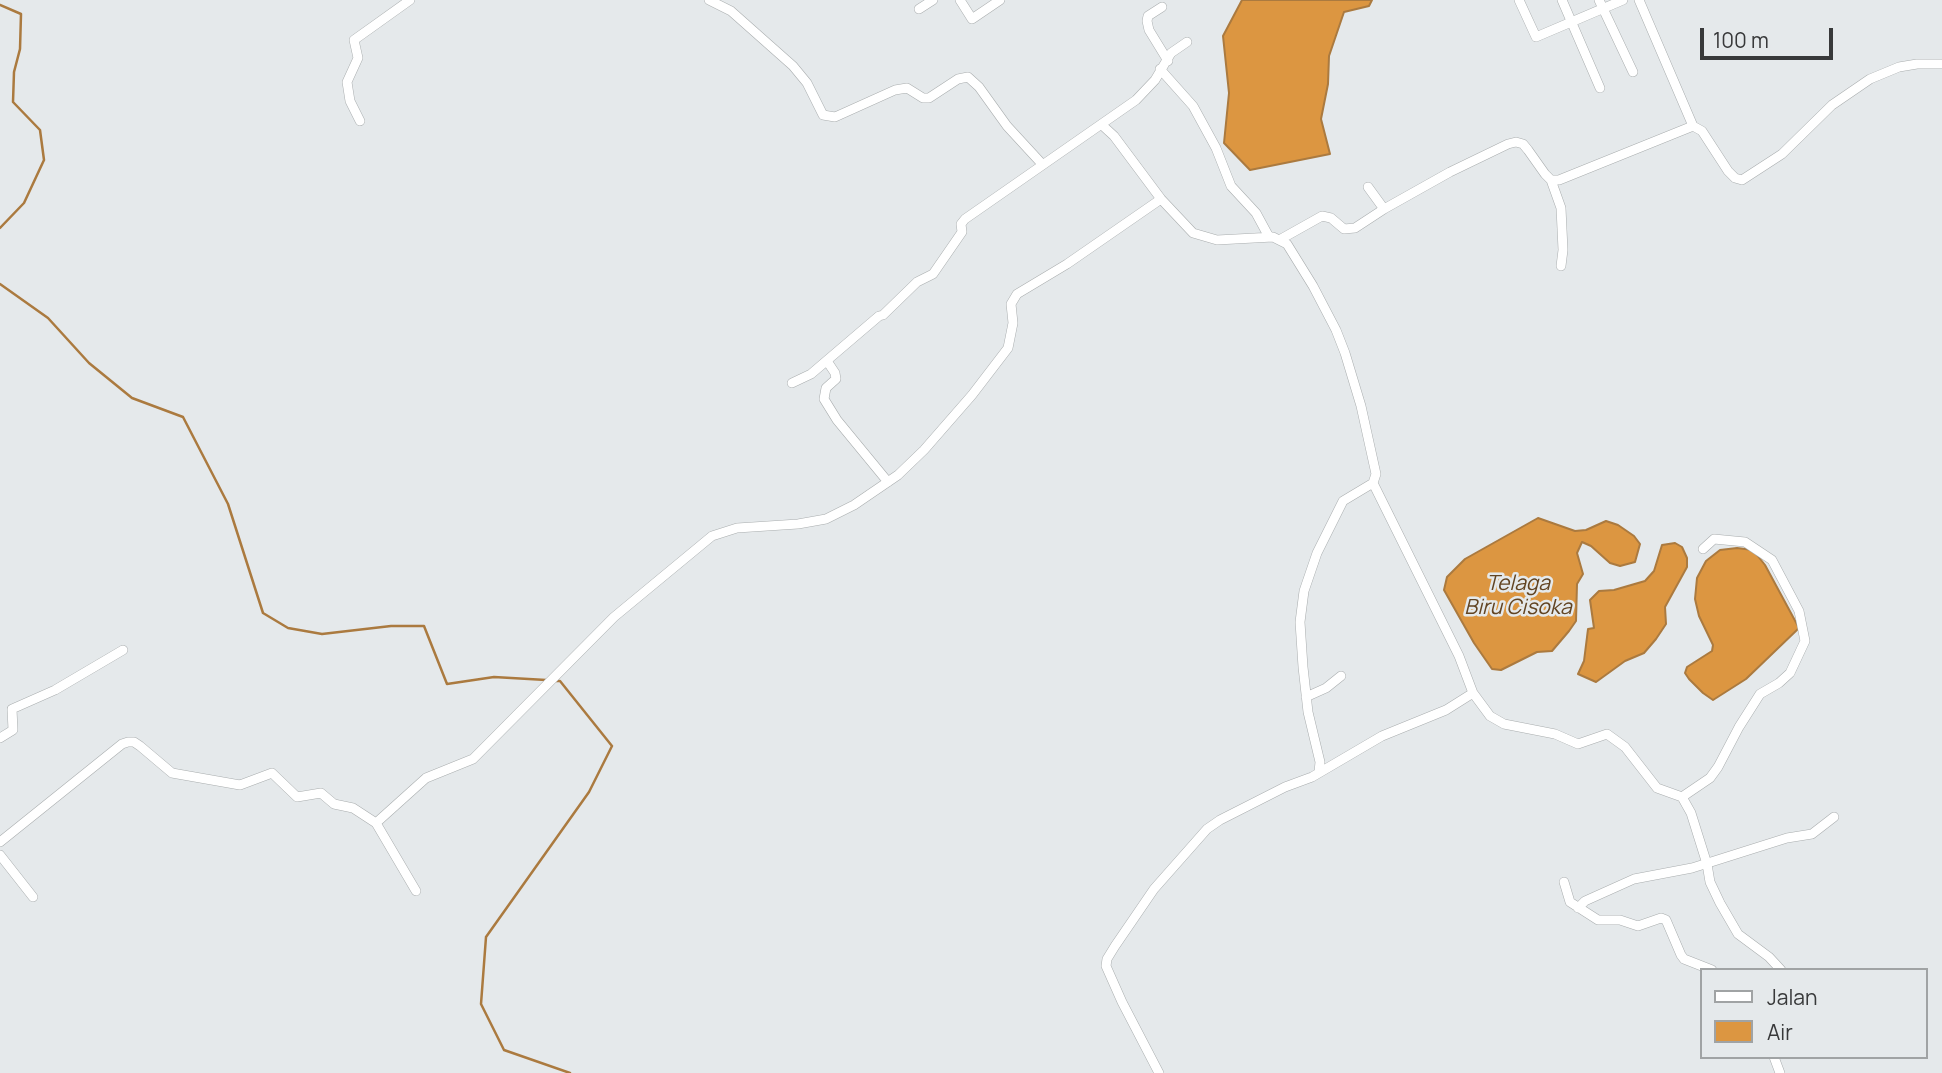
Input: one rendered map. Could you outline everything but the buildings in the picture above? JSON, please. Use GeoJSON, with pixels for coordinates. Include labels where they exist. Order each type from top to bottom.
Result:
{"type":"FeatureCollection","features":[{"type":"Feature","properties":{"kind":"street"},"geometry":{"type":"LineString","coordinates":[[359,121],[350,101],[347,82],[358,58],[354,40],[410,0]]}},
{"type":"Feature","properties":{"kind":"street"},"geometry":{"type":"LineString","coordinates":[[709,0],[731,10],[793,66],[807,83],[823,115],[835,117],[895,90],[907,88],[923,98],[929,98],[958,79],[968,77],[1042,164]]}},
{"type":"Feature","properties":{"kind":"street"},"geometry":{"type":"LineString","coordinates":[[919,9],[933,0]]}},
{"type":"Feature","properties":{"kind":"street"},"geometry":{"type":"LineString","coordinates":[[960,0],[972,19],[1000,0]]}},
{"type":"Feature","properties":{"kind":"street"},"geometry":{"type":"LineString","coordinates":[[1519,0],[1536,37],[1572,23],[1601,4],[1622,0]]}},
{"type":"Feature","properties":{"kind":"street"},"geometry":{"type":"LineString","coordinates":[[1562,0],[1600,88]]}},
{"type":"Feature","properties":{"kind":"street"},"geometry":{"type":"LineString","coordinates":[[1639,0],[1693,126],[1702,131],[1728,171],[1735,178],[1742,180],[1782,154],[1832,105],[1870,79],[1899,67],[1942,64]]}},
{"type":"Feature","properties":{"kind":"street"},"geometry":{"type":"LineString","coordinates":[[1601,4],[1633,72]]}},
{"type":"Feature","properties":{"kind":"street"},"geometry":{"type":"LineString","coordinates":[[1162,7],[1148,16],[1147,21],[1149,30],[1168,61]]}},
{"type":"Feature","properties":{"kind":"street"},"geometry":{"type":"LineString","coordinates":[[792,383],[811,374],[878,316],[883,315],[917,282],[933,274],[962,232],[961,223],[965,219],[1136,100],[1155,80],[1171,53],[1187,42]]}},
{"type":"Feature","properties":{"kind":"street"},"geometry":{"type":"LineString","coordinates":[[1160,69],[1193,106],[1216,148],[1231,186],[1256,213],[1269,237]]}},
{"type":"Feature","properties":{"kind":"street"},"geometry":{"type":"LineString","coordinates":[[1102,125],[1161,199],[1185,226],[1198,235],[1217,240],[1269,237],[1280,239],[1291,249],[1336,330],[1345,353],[1376,474],[1373,483],[1343,501],[1317,553],[1304,591],[1300,622],[1306,697],[1320,762],[1319,772]]}},
{"type":"Feature","properties":{"kind":"street"},"geometry":{"type":"LineString","coordinates":[[1551,180],[1559,180],[1693,126]]}},
{"type":"Feature","properties":{"kind":"street"},"geometry":{"type":"LineString","coordinates":[[1280,239],[1322,216],[1332,218],[1344,229],[1351,229],[1450,172],[1516,142],[1523,144],[1551,180],[1561,208],[1561,266]]}},
{"type":"Feature","properties":{"kind":"street"},"geometry":{"type":"LineString","coordinates":[[1368,187],[1384,209]]}},
{"type":"Feature","properties":{"kind":"street"},"geometry":{"type":"LineString","coordinates":[[376,823],[426,778],[473,759],[614,617],[712,536],[737,528],[765,524],[798,524],[826,519],[854,505],[888,482],[924,450],[972,396],[1008,348],[1013,323],[1011,304],[1017,293],[1067,264],[1161,199]]}},
{"type":"Feature","properties":{"kind":"street"},"geometry":{"type":"LineString","coordinates":[[827,361],[836,379],[826,388],[824,399],[837,420],[888,482]]}},
{"type":"Feature","properties":{"kind":"street"},"geometry":{"type":"LineString","coordinates":[[1373,483],[1459,656],[1473,693],[1490,716],[1504,724],[1555,734],[1578,744],[1607,734],[1625,747],[1657,788],[1682,797],[1691,813],[1710,882],[1738,934],[1779,968]]}},
{"type":"Feature","properties":{"kind":"street"},"geometry":{"type":"LineString","coordinates":[[1682,797],[1710,778],[1760,694],[1790,673],[1805,641],[1799,611],[1772,560],[1745,542],[1714,539],[1703,549]]}},
{"type":"Feature","properties":{"kind":"street"},"geometry":{"type":"LineString","coordinates":[[0,738],[13,730],[12,709],[55,690],[123,650]]}},
{"type":"Feature","properties":{"kind":"street"},"geometry":{"type":"LineString","coordinates":[[1306,697],[1326,688],[1341,676]]}},
{"type":"Feature","properties":{"kind":"street"},"geometry":{"type":"LineString","coordinates":[[1159,1073],[1108,975],[1107,959],[1154,889],[1214,823],[1319,772],[1382,736],[1446,710],[1473,693]]}},
{"type":"Feature","properties":{"kind":"street"},"geometry":{"type":"LineString","coordinates":[[0,842],[117,748],[134,742],[172,773],[240,785],[272,772],[296,796],[321,793],[334,804],[354,808],[376,823],[416,891]]}},
{"type":"Feature","properties":{"kind":"street"},"geometry":{"type":"LineString","coordinates":[[1578,908],[1585,901],[1634,878],[1707,864],[1787,838],[1812,834],[1834,817]]}},
{"type":"Feature","properties":{"kind":"street"},"geometry":{"type":"LineString","coordinates":[[0,855],[33,897]]}},
{"type":"Feature","properties":{"kind":"street"},"geometry":{"type":"LineString","coordinates":[[1564,882],[1570,902],[1598,920],[1620,920],[1633,926],[1664,919],[1681,955],[1707,968]]}},
{"type":"Feature","properties":{"kind":"water"},"geometry":{"type":"Polygon","coordinates":[[[1242,0],[1372,0],[1369,6],[1344,12],[1329,56],[1328,84],[1321,119],[1330,154],[1250,170],[1224,143],[1229,93],[1223,36],[1242,0]]]}},
{"type":"Feature","properties":{"kind":"water","name":"Telaga Biru Cisoka"},"geometry":{"type":"Polygon","coordinates":[[[1538,518],[1575,531],[1586,530],[1606,521],[1618,525],[1634,536],[1640,544],[1635,562],[1620,566],[1610,563],[1591,546],[1582,542],[1577,553],[1583,574],[1577,584],[1576,621],[1569,631],[1552,651],[1537,652],[1501,670],[1492,669],[1444,590],[1447,577],[1465,559],[1538,518]]]}},
{"type":"Feature","properties":{"kind":"water","name":"Telaga Biru Cisoka"},"geometry":{"type":"Polygon","coordinates":[[[1675,543],[1682,547],[1687,558],[1687,567],[1665,607],[1666,624],[1656,639],[1644,653],[1625,661],[1596,682],[1578,674],[1584,661],[1588,629],[1594,628],[1590,600],[1599,591],[1614,590],[1645,581],[1654,571],[1662,545],[1675,543]]]}},
{"type":"Feature","properties":{"kind":"water"},"geometry":{"type":"Polygon","coordinates":[[[1720,550],[1753,550],[1765,565],[1799,628],[1746,679],[1713,700],[1685,673],[1687,667],[1712,651],[1713,645],[1699,616],[1695,599],[1697,578],[1706,561],[1720,550]]]}},
{"type":"Feature","properties":{"kind":"waterway"},"geometry":{"type":"LineString","coordinates":[[0,5],[21,14],[20,49],[14,72],[13,102],[40,130],[44,160],[24,203],[0,228]]}},
{"type":"Feature","properties":{"kind":"waterway"},"geometry":{"type":"LineString","coordinates":[[0,284],[48,318],[89,363],[132,398],[183,417],[228,504],[263,613],[288,628],[322,634],[391,626],[424,626],[447,684],[494,677],[546,680]]}},
{"type":"Feature","properties":{"kind":"waterway"},"geometry":{"type":"LineString","coordinates":[[556,681],[560,681],[612,746],[589,792],[486,937],[481,1004],[504,1050],[570,1073]]}}]}
